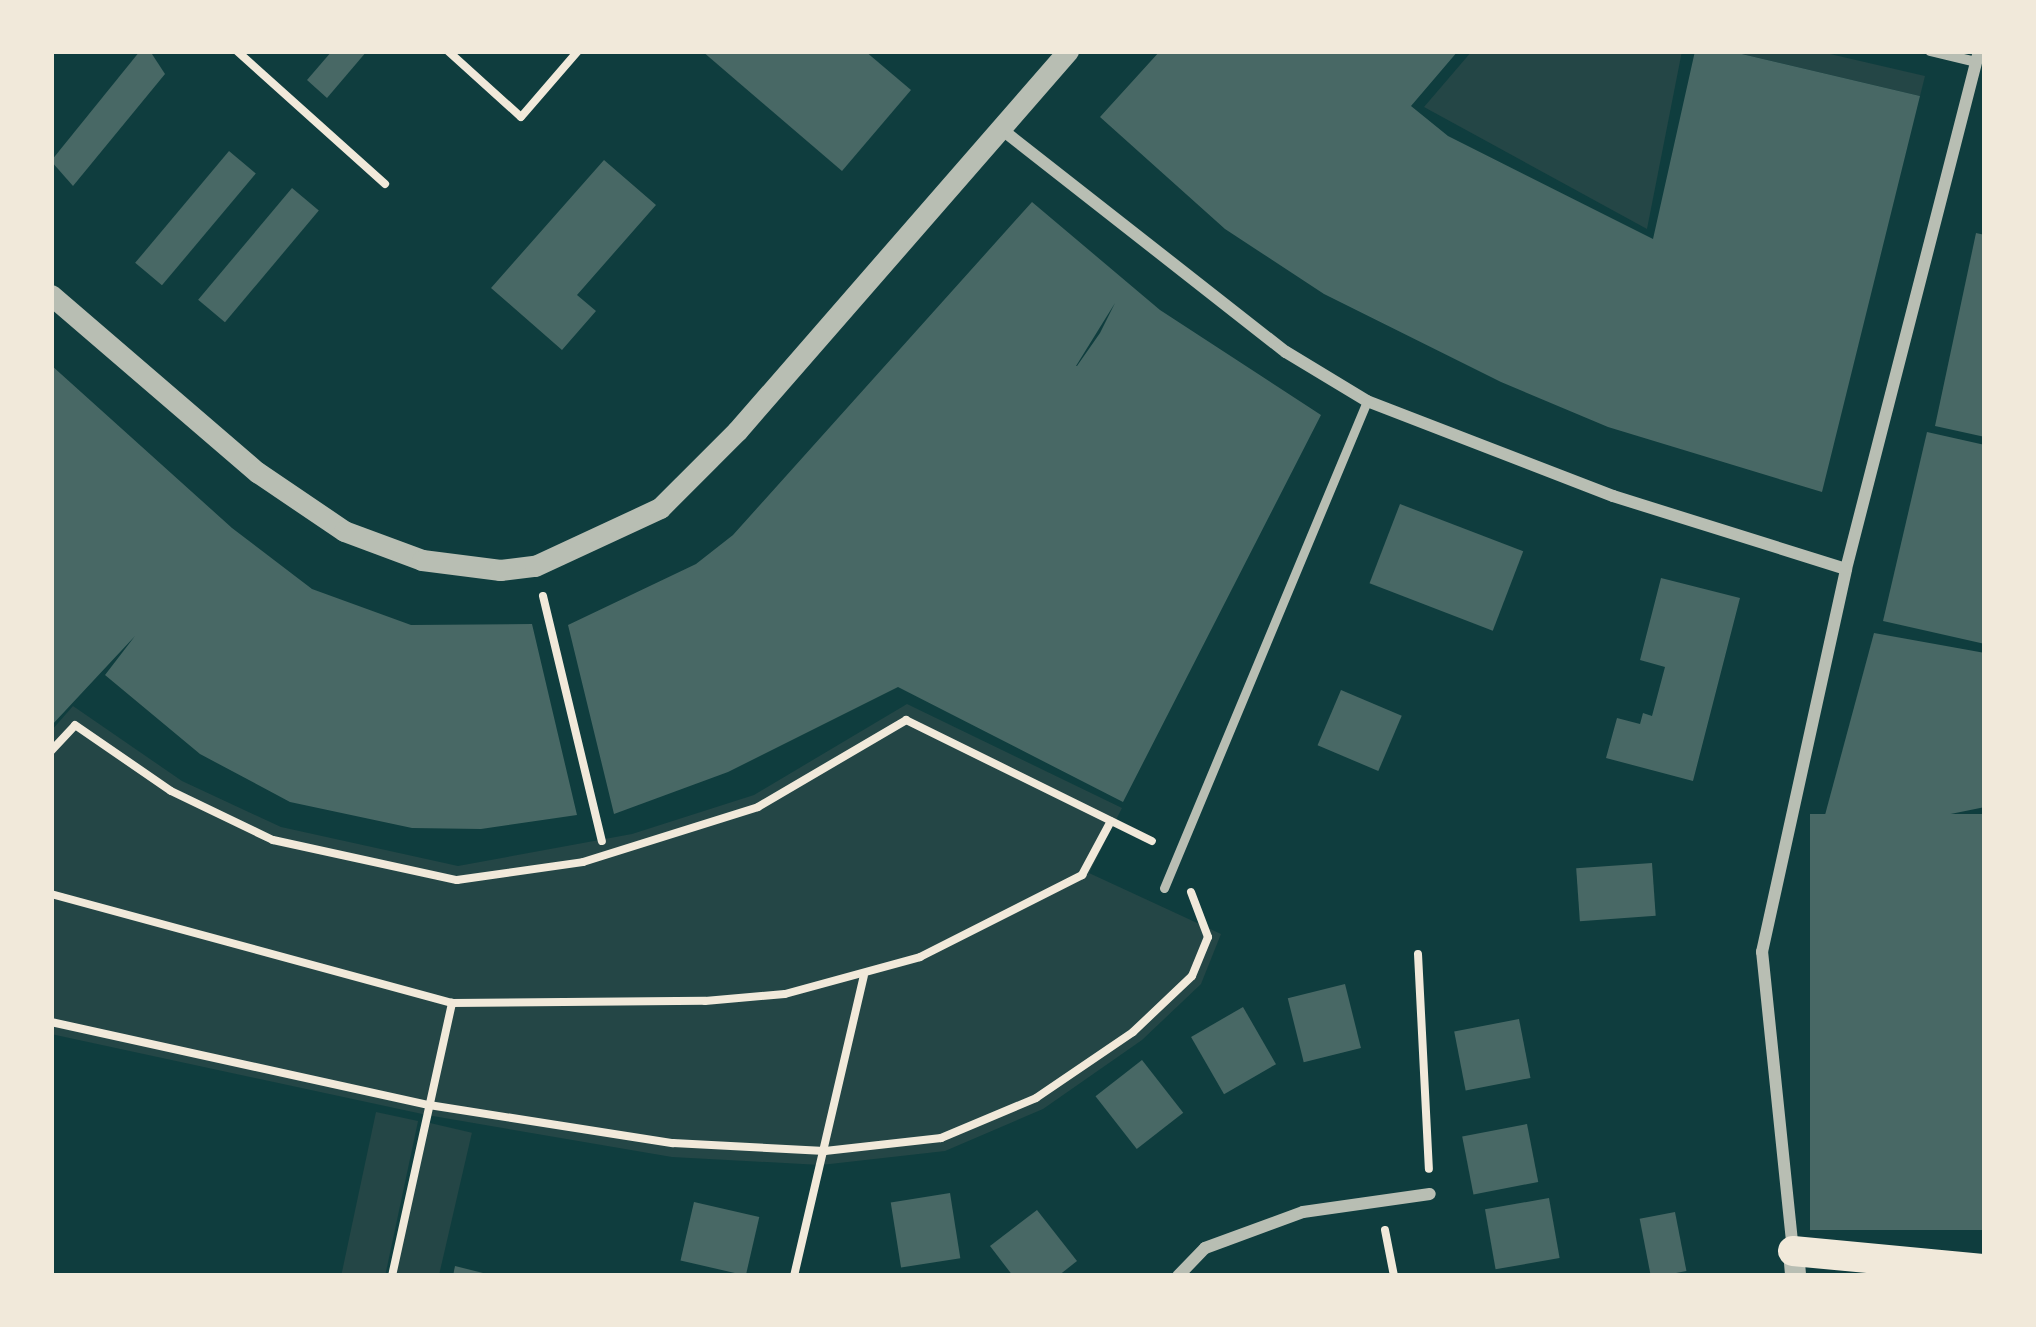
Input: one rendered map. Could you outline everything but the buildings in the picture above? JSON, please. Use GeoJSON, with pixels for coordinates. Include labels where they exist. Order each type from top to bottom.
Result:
{"type":"FeatureCollection","features":[{"type":"Feature","properties":{"kind":"main road"},"geometry":{"type":"LineString","coordinates":[[1794,1263],[1985,1269]]}},
{"type":"Feature","properties":{"kind":"street"},"geometry":{"type":"LineString","coordinates":[[51,295],[257,472],[344,531],[422,560],[500,570],[535,566],[660,508],[1068,51]]}},
{"type":"Feature","properties":{"kind":"street"},"geometry":{"type":"LineString","coordinates":[[1794,1263],[1762,952],[1846,569],[1978,56],[1930,51]]}},
{"type":"Feature","properties":{"kind":"street"},"geometry":{"type":"LineString","coordinates":[[1000,128],[1286,352],[1367,401],[1612,496],[1846,569]]}},
{"type":"Feature","properties":{"kind":"street"},"geometry":{"type":"LineString","coordinates":[[1178,1276],[1205,1248],[1303,1212],[1430,1194]]}},
{"type":"Feature","properties":{"kind":"lane"},"geometry":{"type":"LineString","coordinates":[[1164,888],[1367,401]]}},
{"type":"Feature","properties":{"kind":"path"},"geometry":{"type":"LineString","coordinates":[[237,51],[385,184]]}},
{"type":"Feature","properties":{"kind":"path"},"geometry":{"type":"LineString","coordinates":[[448,51],[521,117],[578,51]]}},
{"type":"Feature","properties":{"kind":"path"},"geometry":{"type":"LineString","coordinates":[[535,566],[602,841]]}},
{"type":"Feature","properties":{"kind":"path"},"geometry":{"type":"LineString","coordinates":[[51,751],[75,725],[171,791],[273,840],[457,880],[583,862],[758,807],[907,720],[1177,854],[1208,937],[1192,976],[1133,1032],[1036,1098],[941,1138],[825,1151],[673,1143],[429,1105],[51,1022]]}},
{"type":"Feature","properties":{"kind":"path"},"geometry":{"type":"LineString","coordinates":[[51,894],[452,1003],[705,1001],[785,994],[920,957],[1082,875],[1111,821]]}},
{"type":"Feature","properties":{"kind":"path"},"geometry":{"type":"LineString","coordinates":[[1418,954],[1430,1194]]}},
{"type":"Feature","properties":{"kind":"path"},"geometry":{"type":"LineString","coordinates":[[794,1276],[864,974]]}},
{"type":"Feature","properties":{"kind":"path"},"geometry":{"type":"LineString","coordinates":[[392,1276],[452,1003]]}},
{"type":"Feature","properties":{"kind":"path"},"geometry":{"type":"LineString","coordinates":[[1379,1201],[1394,1276]]}},
{"type":"Feature","properties":{"kind":"shaded area"},"geometry":{"type":"Polygon","coordinates":[[[1472,51],[1682,51],[1647,229],[1424,107],[1472,51]]]}},
{"type":"Feature","properties":{"kind":"shaded area"},"geometry":{"type":"Polygon","coordinates":[[[1729,51],[1817,51],[1925,76],[1920,96],[1729,51]]]}},
{"type":"Feature","properties":{"kind":"shaded area"},"geometry":{"type":"Polygon","coordinates":[[[907,704],[1122,808],[1089,873],[1221,934],[1201,984],[1142,1040],[1043,1109],[945,1151],[821,1165],[672,1157],[427,1115],[51,1034],[51,731],[73,706],[182,781],[281,827],[458,866],[632,834],[754,795],[907,704]]]}},
{"type":"Feature","properties":{"kind":"shaded area"},"geometry":{"type":"Polygon","coordinates":[[[376,1112],[418,1121],[385,1276],[341,1276],[376,1112]]]}},
{"type":"Feature","properties":{"kind":"shaded area"},"geometry":{"type":"Polygon","coordinates":[[[430,1123],[472,1133],[439,1276],[395,1276],[430,1123]]]}}]}
